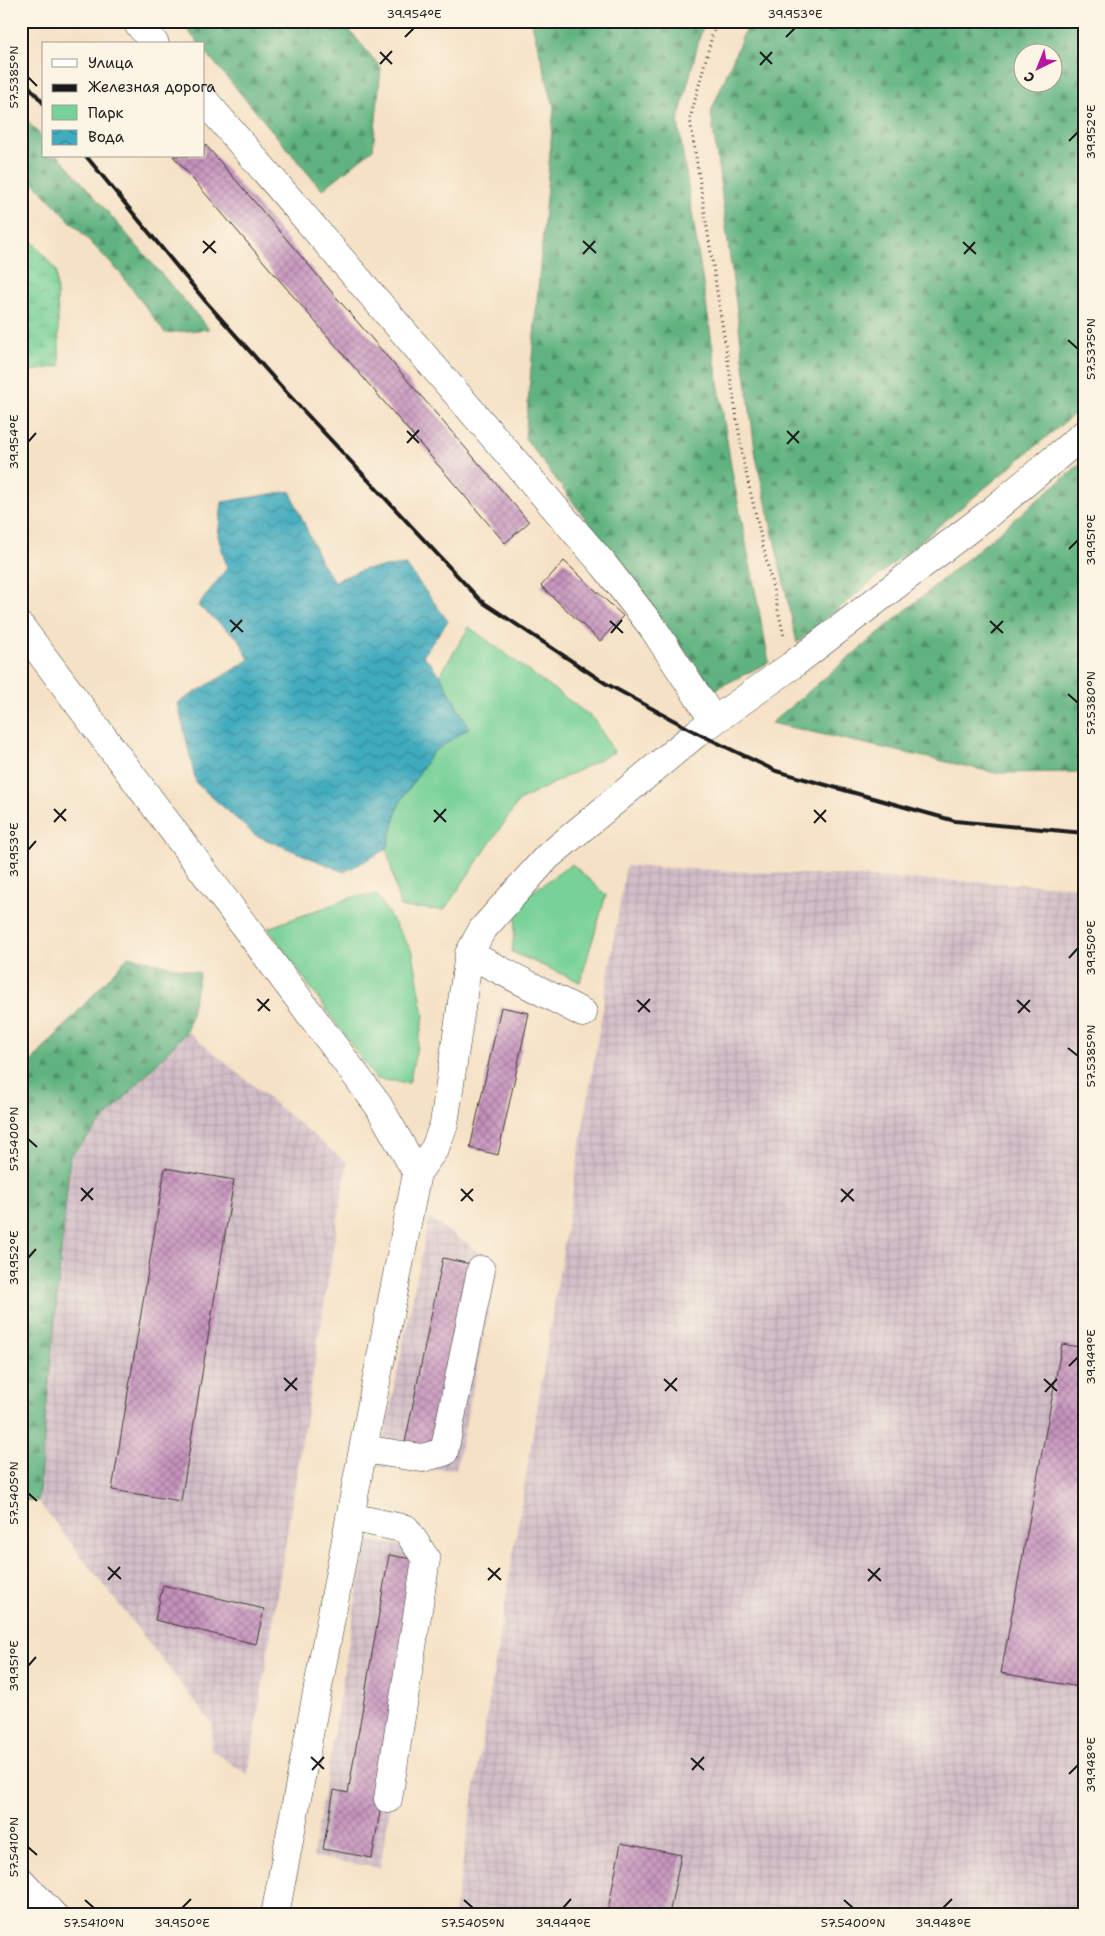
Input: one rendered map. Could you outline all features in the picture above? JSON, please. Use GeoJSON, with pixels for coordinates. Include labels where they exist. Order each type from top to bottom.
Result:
{"type":"FeatureCollection","features":[{"type":"Feature","properties":{"kind":"street"},"geometry":{"type":"LineString","coordinates":[[136,21],[153,42]]}},
{"type":"Feature","properties":{"kind":"street"},"geometry":{"type":"LineString","coordinates":[[205,101],[604,565],[652,628],[714,721]]}},
{"type":"Feature","properties":{"kind":"street"},"geometry":{"type":"LineString","coordinates":[[275,1915],[363,1448],[418,1173],[435,1148],[444,1124],[469,954],[482,930],[547,858],[697,733],[790,666],[987,515],[1084,434]]}},
{"type":"Feature","properties":{"kind":"street"},"geometry":{"type":"LineString","coordinates":[[21,628],[378,1105],[418,1173]]}},
{"type":"Feature","properties":{"kind":"street"},"geometry":{"type":"LineString","coordinates":[[469,954],[583,1013]]}},
{"type":"Feature","properties":{"kind":"street"},"geometry":{"type":"LineString","coordinates":[[363,1448],[422,1458],[444,1452],[481,1270]]}},
{"type":"Feature","properties":{"kind":"street"},"geometry":{"type":"LineString","coordinates":[[350,1516],[406,1529],[426,1559],[388,1799]]}},
{"type":"Feature","properties":{"kind":"street"},"geometry":{"type":"LineString","coordinates":[[21,1881],[53,1915]]}},
{"type":"Feature","properties":{"kind":"path"},"geometry":{"type":"LineString","coordinates":[[716,21],[690,119],[744,464],[790,666]]}},
{"type":"Feature","properties":{"kind":"shaded area"},"geometry":{"type":"Polygon","coordinates":[[[626,866],[1084,887],[1084,1915],[454,1915],[626,866]]]}},
{"type":"Feature","properties":{"kind":"shaded area"},"geometry":{"type":"Polygon","coordinates":[[[187,1031],[347,1163],[248,1775],[210,1749],[213,1725],[38,1501],[70,1156],[187,1031]]]}},
{"type":"Feature","properties":{"kind":"shaded area"},"geometry":{"type":"Polygon","coordinates":[[[429,1218],[498,1265],[456,1470],[378,1467],[429,1218]]]}},
{"type":"Feature","properties":{"kind":"shaded area"},"geometry":{"type":"Polygon","coordinates":[[[366,1540],[433,1552],[380,1868],[313,1857],[366,1540]]]}},
{"type":"Feature","properties":{"kind":"green space"},"geometry":{"type":"Polygon","coordinates":[[[180,21],[342,21],[381,68],[373,149],[322,190],[205,51],[205,42],[197,42],[180,21]]]}},
{"type":"Feature","properties":{"kind":"green space"},"geometry":{"type":"Polygon","coordinates":[[[531,21],[704,21],[678,121],[731,466],[769,662],[714,690],[525,438],[554,107],[531,21]]]}},
{"type":"Feature","properties":{"kind":"green space"},"geometry":{"type":"Polygon","coordinates":[[[749,21],[1084,21],[1084,406],[797,643],[756,457],[711,112],[749,21]]]}},
{"type":"Feature","properties":{"kind":"green space"},"geometry":{"type":"Polygon","coordinates":[[[21,114],[42,137],[42,158],[61,158],[209,329],[165,333],[121,274],[36,185],[21,173],[21,114]]]}},
{"type":"Feature","properties":{"kind":"green space"},"geometry":{"type":"Polygon","coordinates":[[[21,228],[56,270],[60,366],[21,373],[21,228]]]}},
{"type":"Feature","properties":{"kind":"green space"},"geometry":{"type":"Polygon","coordinates":[[[1084,461],[1084,772],[996,773],[771,723],[1084,461]]]}},
{"type":"Feature","properties":{"kind":"green space"},"geometry":{"type":"Polygon","coordinates":[[[469,627],[594,719],[614,752],[519,801],[444,910],[400,907],[387,849],[399,804],[432,753],[469,728],[440,675],[469,627]]]}},
{"type":"Feature","properties":{"kind":"green space"},"geometry":{"type":"Polygon","coordinates":[[[572,864],[606,895],[580,982],[512,952],[518,902],[572,864]]]}},
{"type":"Feature","properties":{"kind":"green space"},"geometry":{"type":"Polygon","coordinates":[[[377,895],[413,953],[424,1016],[409,1083],[376,1079],[268,928],[353,897],[377,895]]]}},
{"type":"Feature","properties":{"kind":"green space"},"geometry":{"type":"Polygon","coordinates":[[[129,956],[200,973],[187,1031],[70,1156],[38,1501],[21,1500],[21,1073],[129,956]]]}},
{"type":"Feature","properties":{"kind":"water"},"geometry":{"type":"Polygon","coordinates":[[[290,491],[321,562],[334,581],[365,569],[406,565],[448,621],[423,655],[440,675],[469,728],[432,753],[399,804],[387,849],[344,872],[255,835],[196,783],[178,703],[249,660],[239,639],[198,606],[227,568],[218,536],[222,502],[290,491]]]}},
{"type":"Feature","properties":{"kind":"building"},"geometry":{"type":"Polygon","coordinates":[[[205,144],[529,522],[505,543],[175,158],[205,158],[205,144]]]}},
{"type":"Feature","properties":{"kind":"building"},"geometry":{"type":"Polygon","coordinates":[[[564,561],[623,616],[600,641],[541,586],[564,561]]]}},
{"type":"Feature","properties":{"kind":"building"},"geometry":{"type":"Polygon","coordinates":[[[501,1007],[529,1013],[498,1155],[470,1148],[501,1007]]]}},
{"type":"Feature","properties":{"kind":"building"},"geometry":{"type":"Polygon","coordinates":[[[165,1168],[234,1180],[181,1501],[112,1490],[165,1168]]]}},
{"type":"Feature","properties":{"kind":"building"},"geometry":{"type":"Polygon","coordinates":[[[443,1258],[475,1265],[438,1450],[405,1443],[443,1258]]]}},
{"type":"Feature","properties":{"kind":"building"},"geometry":{"type":"Polygon","coordinates":[[[1062,1344],[1084,1348],[1084,1688],[1001,1673],[1062,1344]]]}},
{"type":"Feature","properties":{"kind":"building"},"geometry":{"type":"Polygon","coordinates":[[[389,1555],[423,1561],[372,1858],[323,1849],[334,1790],[348,1793],[389,1555]]]}},
{"type":"Feature","properties":{"kind":"building"},"geometry":{"type":"Polygon","coordinates":[[[163,1585],[264,1609],[256,1644],[155,1620],[163,1585]]]}},
{"type":"Feature","properties":{"kind":"building"},"geometry":{"type":"Polygon","coordinates":[[[621,1843],[681,1855],[669,1915],[607,1915],[621,1843]]]}},
{"type":"Feature","properties":{"kind":"railway"},"geometry":{"type":"LineString","coordinates":[[21,77],[42,102]]}},
{"type":"Feature","properties":{"kind":"railway"},"geometry":{"type":"LineString","coordinates":[[88,158],[207,303],[287,393],[481,601],[605,683],[697,733],[776,771],[955,821],[1084,833]]}}]}
